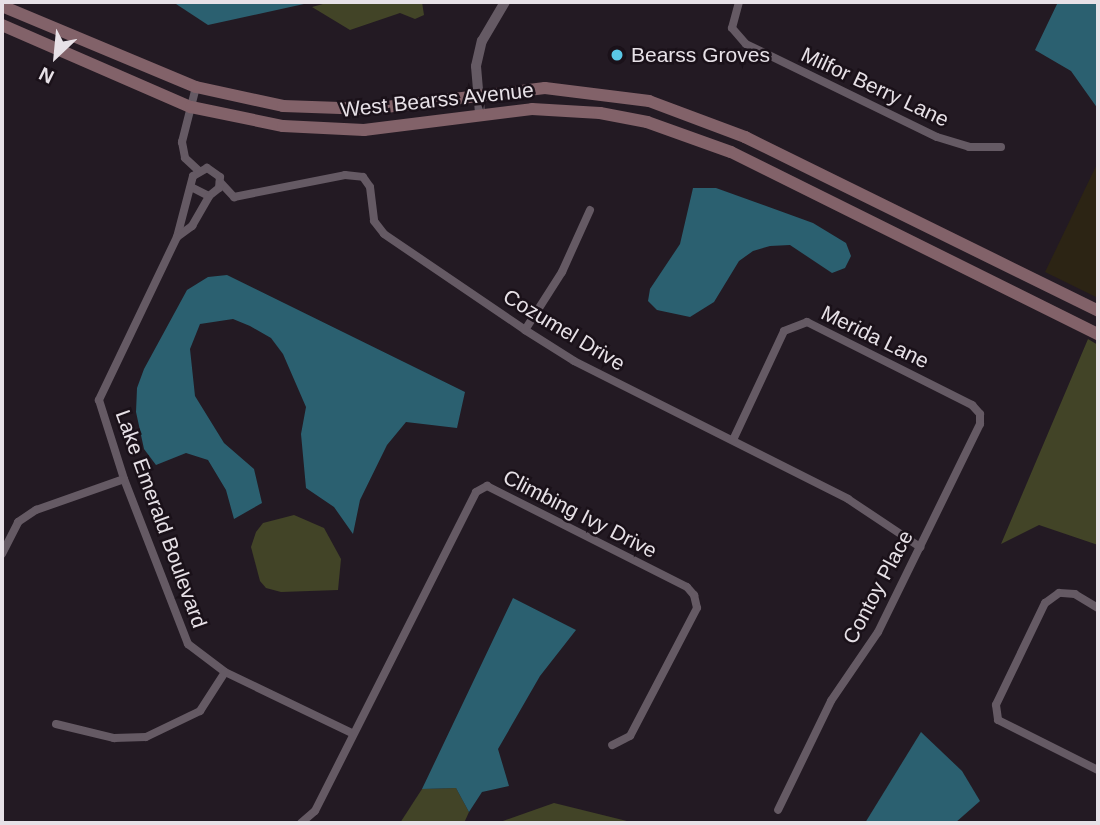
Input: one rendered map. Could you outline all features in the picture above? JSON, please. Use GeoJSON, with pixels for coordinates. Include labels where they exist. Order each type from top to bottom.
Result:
{"type":"FeatureCollection","features":[{"type":"Feature","properties":{"kind":"main road","name":"West Bearss Avenue"},"geometry":{"type":"LineString","coordinates":[[2,6],[196,86],[273,105],[332,110],[477,93],[577,89],[649,101],[696,116],[1098,311]]}},
{"type":"Feature","properties":{"kind":"main road","name":"West Bearss Avenue"},"geometry":{"type":"LineString","coordinates":[[2,25],[191,107],[283,127],[344,130],[480,113],[577,110],[676,130],[731,152],[1098,334]]}},
{"type":"Feature","properties":{"kind":"street"},"geometry":{"type":"LineString","coordinates":[[480,113],[477,93],[482,41],[505,2]]}},
{"type":"Feature","properties":{"kind":"street","name":"Milfor Berry Lane"},"geometry":{"type":"LineString","coordinates":[[739,2],[732,28],[746,44],[937,137],[970,147],[1001,146]]}},
{"type":"Feature","properties":{"kind":"street"},"geometry":{"type":"LineString","coordinates":[[196,86],[182,142],[185,158],[198,170],[214,170],[220,182]]}},
{"type":"Feature","properties":{"kind":"street","name":"Lake Emerald Boulevard"},"geometry":{"type":"LineString","coordinates":[[198,170],[177,237],[99,400],[124,479],[188,644],[225,672],[352,733]]}},
{"type":"Feature","properties":{"kind":"street","name":"Cozumel Drive"},"geometry":{"type":"LineString","coordinates":[[220,182],[234,197],[345,175],[363,177],[370,187],[374,221],[384,234],[524,330],[574,361],[848,499],[920,547]]}},
{"type":"Feature","properties":{"kind":"street","name":"Lake Emerald Boulevard"},"geometry":{"type":"LineString","coordinates":[[177,237],[192,226],[220,182]]}},
{"type":"Feature","properties":{"kind":"street"},"geometry":{"type":"LineString","coordinates":[[193,188],[209,196]]}},
{"type":"Feature","properties":{"kind":"street"},"geometry":{"type":"LineString","coordinates":[[524,330],[562,272],[590,210]]}},
{"type":"Feature","properties":{"kind":"street","name":"Merida Lane"},"geometry":{"type":"LineString","coordinates":[[733,440],[784,331],[807,322],[972,405],[980,414]]}},
{"type":"Feature","properties":{"kind":"street","name":"Contoy Place"},"geometry":{"type":"LineString","coordinates":[[778,810],[831,701],[878,632],[980,424],[980,414]]}},
{"type":"Feature","properties":{"kind":"street"},"geometry":{"type":"LineString","coordinates":[[2,554],[18,522],[36,510],[124,479]]}},
{"type":"Feature","properties":{"kind":"street","name":"Climbing Ivy Drive"},"geometry":{"type":"LineString","coordinates":[[301,823],[315,811],[352,733],[476,492],[486,486],[687,587],[694,595],[696,608],[630,736],[612,746]]}},
{"type":"Feature","properties":{"kind":"street"},"geometry":{"type":"LineString","coordinates":[[1098,608],[1074,594],[1059,593],[1045,603],[996,705],[998,720],[1098,770]]}},
{"type":"Feature","properties":{"kind":"street"},"geometry":{"type":"LineString","coordinates":[[57,724],[114,738],[146,737],[200,711],[225,672]]}},
{"type":"Feature","properties":{"kind":"shaded area"},"geometry":{"type":"Polygon","coordinates":[[[1098,162],[1098,298],[1045,272],[1098,162]]]}},
{"type":"Feature","properties":{"kind":"green space"},"geometry":{"type":"Polygon","coordinates":[[[330,2],[422,2],[424,15],[415,19],[400,13],[350,30],[312,7],[330,2]]]}},
{"type":"Feature","properties":{"kind":"green space"},"geometry":{"type":"Polygon","coordinates":[[[1088,339],[1098,345],[1098,545],[1039,525],[1001,544],[1088,339]]]}},
{"type":"Feature","properties":{"kind":"green space"},"geometry":{"type":"Polygon","coordinates":[[[294,515],[324,528],[341,559],[338,590],[281,592],[266,588],[260,581],[251,547],[256,532],[263,523],[294,515]]]}},
{"type":"Feature","properties":{"kind":"green space"},"geometry":{"type":"Polygon","coordinates":[[[456,788],[469,812],[464,823],[400,823],[422,789],[456,788]]]}},
{"type":"Feature","properties":{"kind":"green space"},"geometry":{"type":"Polygon","coordinates":[[[554,803],[635,823],[497,823],[554,803]]]}},
{"type":"Feature","properties":{"kind":"water"},"geometry":{"type":"Polygon","coordinates":[[[173,2],[313,2],[208,25],[173,2]]]}},
{"type":"Feature","properties":{"kind":"water"},"geometry":{"type":"Polygon","coordinates":[[[1058,2],[1098,2],[1098,109],[1071,71],[1035,50],[1058,2]]]}},
{"type":"Feature","properties":{"kind":"water"},"geometry":{"type":"Polygon","coordinates":[[[693,188],[716,188],[813,223],[846,243],[851,256],[845,268],[832,273],[790,245],[770,246],[753,251],[739,261],[714,302],[690,317],[657,310],[648,301],[650,289],[680,244],[693,188]]]}},
{"type":"Feature","properties":{"kind":"water"},"geometry":{"type":"Polygon","coordinates":[[[227,275],[465,392],[457,428],[406,422],[387,445],[360,500],[353,534],[334,507],[306,488],[301,434],[306,407],[283,354],[271,338],[233,319],[200,324],[190,349],[195,396],[224,443],[254,469],[262,503],[234,519],[226,490],[208,460],[186,453],[156,465],[144,449],[136,412],[137,388],[144,369],[187,290],[208,277],[227,275]]]}},
{"type":"Feature","properties":{"kind":"water"},"geometry":{"type":"Polygon","coordinates":[[[513,598],[576,630],[540,676],[498,749],[509,786],[482,792],[469,812],[456,788],[422,789],[513,598]]]}},
{"type":"Feature","properties":{"kind":"water"},"geometry":{"type":"Polygon","coordinates":[[[921,732],[962,771],[980,801],[955,823],[865,823],[921,732]]]}},
{"type":"Feature","properties":{"kind":"place","name":"Bearss Groves"},"geometry":{"type":"Point","coordinates":[617,55]}}]}
